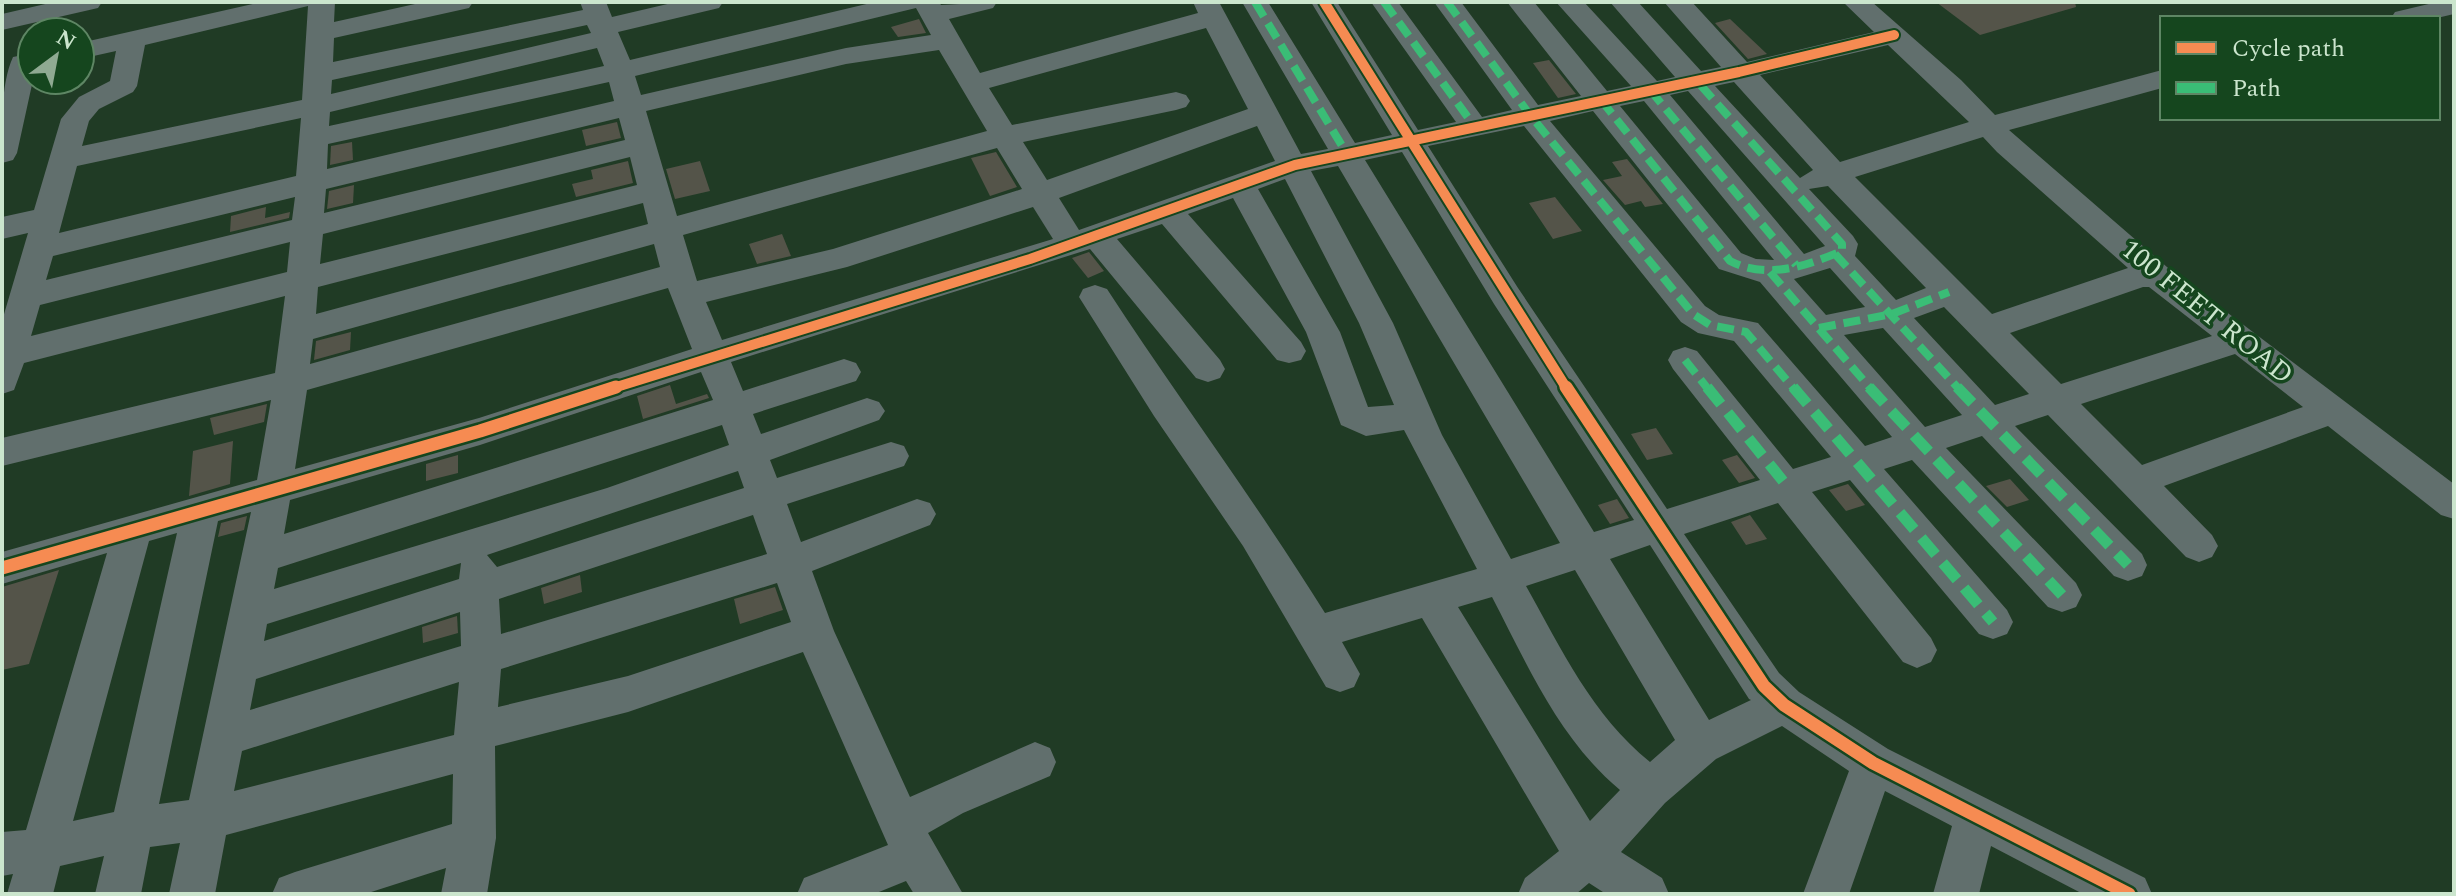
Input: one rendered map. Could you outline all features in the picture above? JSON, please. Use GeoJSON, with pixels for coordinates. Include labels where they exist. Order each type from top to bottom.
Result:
{"type":"FeatureCollection","features":[{"type":"Feature","properties":{"kind":"street"},"geometry":{"type":"LineString","coordinates":[[2,22],[89,2]]}},
{"type":"Feature","properties":{"kind":"street"},"geometry":{"type":"LineString","coordinates":[[96,47],[298,2]]}},
{"type":"Feature","properties":{"kind":"street"},"geometry":{"type":"LineString","coordinates":[[192,894],[249,613],[290,383],[312,183],[321,17],[460,2]]}},
{"type":"Feature","properties":{"kind":"street"},"geometry":{"type":"LineString","coordinates":[[318,74],[710,2]]}},
{"type":"Feature","properties":{"kind":"street"},"geometry":{"type":"LineString","coordinates":[[315,138],[923,6],[984,2]]}},
{"type":"Feature","properties":{"kind":"street"},"geometry":{"type":"LineString","coordinates":[[1255,2],[1701,745]]}},
{"type":"Feature","properties":{"kind":"street"},"geometry":{"type":"LineString","coordinates":[[1324,2],[1408,141],[1656,527],[1764,686],[1784,705],[1873,763],[2120,892]]}},
{"type":"Feature","properties":{"kind":"street"},"geometry":{"type":"LineString","coordinates":[[1384,2],[1475,127]]}},
{"type":"Feature","properties":{"kind":"street"},"geometry":{"type":"LineString","coordinates":[[1447,2],[1530,115],[1693,314],[1712,328],[1739,328],[1746,332],[1993,622]]}},
{"type":"Feature","properties":{"kind":"street"},"geometry":{"type":"LineString","coordinates":[[1520,2],[1730,261],[1741,269],[1783,269],[1844,250],[1842,244],[1696,80],[1623,2]]}},
{"type":"Feature","properties":{"kind":"street"},"geometry":{"type":"LineString","coordinates":[[1569,2],[1650,90],[1783,269],[1819,328],[1919,444],[2062,595]]}},
{"type":"Feature","properties":{"kind":"street"},"geometry":{"type":"LineString","coordinates":[[1677,2],[1833,173],[2199,546]]}},
{"type":"Feature","properties":{"kind":"street","name":"100 FEET ROAD"},"geometry":{"type":"LineString","coordinates":[[1836,2],[1886,37]]}},
{"type":"Feature","properties":{"kind":"street","name":"100 FEET ROAD"},"geometry":{"type":"LineString","coordinates":[[1856,2],[1924,82],[1979,117],[2156,275],[2454,504]]}},
{"type":"Feature","properties":{"kind":"street"},"geometry":{"type":"LineString","coordinates":[[923,6],[948,41],[1038,193],[1208,369]]}},
{"type":"Feature","properties":{"kind":"street"},"geometry":{"type":"LineString","coordinates":[[2412,16],[2454,6]]}},
{"type":"Feature","properties":{"kind":"street"},"geometry":{"type":"LineString","coordinates":[[972,84],[1210,10],[1295,165],[1376,323],[1416,415],[1574,711],[1609,755],[1650,789]]}},
{"type":"Feature","properties":{"kind":"street"},"geometry":{"type":"LineString","coordinates":[[65,159],[317,106],[600,20]]}},
{"type":"Feature","properties":{"kind":"street"},"geometry":{"type":"LineString","coordinates":[[600,20],[620,71],[684,284],[734,410],[814,631],[908,840],[940,894]]}},
{"type":"Feature","properties":{"kind":"street"},"geometry":{"type":"LineString","coordinates":[[2,568],[480,431],[1084,240],[1295,165],[1739,72],[1886,37]]}},
{"type":"Feature","properties":{"kind":"street"},"geometry":{"type":"LineString","coordinates":[[6,367],[36,249],[81,109],[123,86],[132,39]]}},
{"type":"Feature","properties":{"kind":"street"},"geometry":{"type":"LineString","coordinates":[[36,249],[846,56],[948,41]]}},
{"type":"Feature","properties":{"kind":"street"},"geometry":{"type":"LineString","coordinates":[[1791,187],[1979,117],[2160,79]]}},
{"type":"Feature","properties":{"kind":"street"},"geometry":{"type":"LineString","coordinates":[[2,153],[16,80]]}},
{"type":"Feature","properties":{"kind":"street"},"geometry":{"type":"LineString","coordinates":[[297,331],[1176,101]]}},
{"type":"Feature","properties":{"kind":"street"},"geometry":{"type":"LineString","coordinates":[[2,452],[290,383],[565,309],[684,284],[804,267],[1038,193],[1267,112]]}},
{"type":"Feature","properties":{"kind":"street"},"geometry":{"type":"LineString","coordinates":[[24,297],[642,145]]}},
{"type":"Feature","properties":{"kind":"street"},"geometry":{"type":"LineString","coordinates":[[941,178],[1011,146]]}},
{"type":"Feature","properties":{"kind":"street"},"geometry":{"type":"LineString","coordinates":[[1241,185],[1323,332],[1353,415],[1366,422],[1416,415]]}},
{"type":"Feature","properties":{"kind":"street"},"geometry":{"type":"LineString","coordinates":[[6,367],[302,277],[656,190]]}},
{"type":"Feature","properties":{"kind":"street"},"geometry":{"type":"LineString","coordinates":[[1168,211],[1289,351]]}},
{"type":"Feature","properties":{"kind":"street"},"geometry":{"type":"LineString","coordinates":[[2,228],[46,218]]}},
{"type":"Feature","properties":{"kind":"street"},"geometry":{"type":"LineString","coordinates":[[1835,254],[1988,420],[2128,565]]}},
{"type":"Feature","properties":{"kind":"street"},"geometry":{"type":"LineString","coordinates":[[1984,329],[2141,276],[2156,275]]}},
{"type":"Feature","properties":{"kind":"street"},"geometry":{"type":"LineString","coordinates":[[1819,328],[1892,314],[1949,292]]}},
{"type":"Feature","properties":{"kind":"street"},"geometry":{"type":"LineString","coordinates":[[1095,297],[1166,407],[1256,535],[1340,674]]}},
{"type":"Feature","properties":{"kind":"street"},"geometry":{"type":"LineString","coordinates":[[1323,332],[1376,323]]}},
{"type":"Feature","properties":{"kind":"street"},"geometry":{"type":"LineString","coordinates":[[1315,633],[1501,578],[2238,340]]}},
{"type":"Feature","properties":{"kind":"street"},"geometry":{"type":"LineString","coordinates":[[1685,360],[1917,650]]}},
{"type":"Feature","properties":{"kind":"street"},"geometry":{"type":"LineString","coordinates":[[259,558],[734,410],[844,372]]}},
{"type":"Feature","properties":{"kind":"street"},"geometry":{"type":"LineString","coordinates":[[249,613],[478,544],[749,454],[867,411]]}},
{"type":"Feature","properties":{"kind":"street"},"geometry":{"type":"LineString","coordinates":[[2135,482],[2331,411]]}},
{"type":"Feature","properties":{"kind":"street"},"geometry":{"type":"LineString","coordinates":[[464,894],[474,838],[474,741],[482,659],[475,490],[480,431]]}},
{"type":"Feature","properties":{"kind":"street"},"geometry":{"type":"LineString","coordinates":[[237,667],[766,499],[891,456]]}},
{"type":"Feature","properties":{"kind":"street"},"geometry":{"type":"LineString","coordinates":[[118,894],[201,511]]}},
{"type":"Feature","properties":{"kind":"street"},"geometry":{"type":"LineString","coordinates":[[224,737],[790,563],[917,514]]}},
{"type":"Feature","properties":{"kind":"street"},"geometry":{"type":"LineString","coordinates":[[30,894],[22,852],[133,529]]}},
{"type":"Feature","properties":{"kind":"street"},"geometry":{"type":"LineString","coordinates":[[1432,599],[1587,856],[1646,894]]}},
{"type":"Feature","properties":{"kind":"street"},"geometry":{"type":"LineString","coordinates":[[22,852],[132,829],[206,819],[628,694],[814,631]]}},
{"type":"Feature","properties":{"kind":"street"},"geometry":{"type":"LineString","coordinates":[[1541,894],[1587,856],[1650,789],[1701,745],[1784,705]]}},
{"type":"Feature","properties":{"kind":"street"},"geometry":{"type":"LineString","coordinates":[[820,894],[908,840],[948,799],[1035,762]]}},
{"type":"Feature","properties":{"kind":"street"},"geometry":{"type":"LineString","coordinates":[[1826,894],[1873,763]]}},
{"type":"Feature","properties":{"kind":"street"},"geometry":{"type":"LineString","coordinates":[[1956,894],[1976,817]]}},
{"type":"Feature","properties":{"kind":"street"},"geometry":{"type":"LineString","coordinates":[[295,894],[474,838]]}},
{"type":"Feature","properties":{"kind":"building"},"geometry":{"type":"Polygon","coordinates":[[[1936,2],[2075,2],[2076,7],[1980,35],[1936,2]]]}},
{"type":"Feature","properties":{"kind":"building"},"geometry":{"type":"Polygon","coordinates":[[[919,19],[926,33],[898,37],[891,27],[919,19]]]}},
{"type":"Feature","properties":{"kind":"building"},"geometry":{"type":"Polygon","coordinates":[[[1730,19],[1767,54],[1748,59],[1715,23],[1730,19]]]}},
{"type":"Feature","properties":{"kind":"building"},"geometry":{"type":"Polygon","coordinates":[[[1549,60],[1576,94],[1558,98],[1533,63],[1549,60]]]}},
{"type":"Feature","properties":{"kind":"building"},"geometry":{"type":"Polygon","coordinates":[[[617,122],[621,138],[586,146],[582,130],[617,122]]]}},
{"type":"Feature","properties":{"kind":"building"},"geometry":{"type":"Polygon","coordinates":[[[352,142],[353,160],[330,165],[331,146],[352,142]]]}},
{"type":"Feature","properties":{"kind":"building"},"geometry":{"type":"Polygon","coordinates":[[[996,152],[1017,187],[990,196],[971,158],[996,152]]]}},
{"type":"Feature","properties":{"kind":"building"},"geometry":{"type":"Polygon","coordinates":[[[1627,159],[1663,204],[1645,207],[1641,201],[1625,205],[1603,180],[1622,176],[1612,162],[1627,159]]]}},
{"type":"Feature","properties":{"kind":"building"},"geometry":{"type":"Polygon","coordinates":[[[628,161],[633,183],[576,197],[572,184],[593,179],[591,170],[628,161]]]}},
{"type":"Feature","properties":{"kind":"building"},"geometry":{"type":"Polygon","coordinates":[[[700,161],[710,191],[675,199],[666,169],[700,161]]]}},
{"type":"Feature","properties":{"kind":"building"},"geometry":{"type":"Polygon","coordinates":[[[354,185],[353,203],[327,209],[329,191],[354,185]]]}},
{"type":"Feature","properties":{"kind":"building"},"geometry":{"type":"Polygon","coordinates":[[[1555,197],[1582,231],[1553,239],[1529,203],[1555,197]]]}},
{"type":"Feature","properties":{"kind":"building"},"geometry":{"type":"Polygon","coordinates":[[[266,207],[265,218],[290,212],[289,218],[230,232],[231,216],[266,207]]]}},
{"type":"Feature","properties":{"kind":"building"},"geometry":{"type":"Polygon","coordinates":[[[782,234],[791,256],[757,264],[749,244],[782,234]]]}},
{"type":"Feature","properties":{"kind":"building"},"geometry":{"type":"Polygon","coordinates":[[[1089,252],[1104,271],[1088,278],[1072,258],[1089,252]]]}},
{"type":"Feature","properties":{"kind":"building"},"geometry":{"type":"Polygon","coordinates":[[[351,332],[350,350],[314,360],[316,341],[351,332]]]}},
{"type":"Feature","properties":{"kind":"building"},"geometry":{"type":"Polygon","coordinates":[[[670,385],[676,404],[707,394],[709,398],[643,419],[637,396],[670,385]]]}},
{"type":"Feature","properties":{"kind":"building"},"geometry":{"type":"Polygon","coordinates":[[[267,404],[264,422],[214,435],[210,418],[267,404]]]}},
{"type":"Feature","properties":{"kind":"building"},"geometry":{"type":"Polygon","coordinates":[[[1656,428],[1673,454],[1647,460],[1631,434],[1656,428]]]}},
{"type":"Feature","properties":{"kind":"building"},"geometry":{"type":"Polygon","coordinates":[[[233,441],[230,484],[189,496],[193,451],[233,441]]]}},
{"type":"Feature","properties":{"kind":"building"},"geometry":{"type":"Polygon","coordinates":[[[458,455],[458,473],[426,481],[426,464],[458,455]]]}},
{"type":"Feature","properties":{"kind":"building"},"geometry":{"type":"Polygon","coordinates":[[[1737,455],[1755,478],[1739,483],[1722,460],[1737,455]]]}},
{"type":"Feature","properties":{"kind":"building"},"geometry":{"type":"Polygon","coordinates":[[[2010,479],[2029,500],[2007,507],[1986,486],[2010,479]]]}},
{"type":"Feature","properties":{"kind":"building"},"geometry":{"type":"Polygon","coordinates":[[[1848,484],[1865,505],[1846,511],[1829,490],[1848,484]]]}},
{"type":"Feature","properties":{"kind":"building"},"geometry":{"type":"Polygon","coordinates":[[[1617,499],[1629,518],[1610,524],[1598,505],[1617,499]]]}},
{"type":"Feature","properties":{"kind":"building"},"geometry":{"type":"Polygon","coordinates":[[[1750,515],[1767,539],[1746,545],[1731,522],[1750,515]]]}},
{"type":"Feature","properties":{"kind":"building"},"geometry":{"type":"Polygon","coordinates":[[[247,516],[244,530],[218,537],[221,523],[247,516]]]}},
{"type":"Feature","properties":{"kind":"building"},"geometry":{"type":"Polygon","coordinates":[[[59,570],[29,664],[2,670],[2,587],[59,570]]]}},
{"type":"Feature","properties":{"kind":"building"},"geometry":{"type":"Polygon","coordinates":[[[580,575],[582,592],[544,604],[541,588],[580,575]]]}},
{"type":"Feature","properties":{"kind":"building"},"geometry":{"type":"Polygon","coordinates":[[[775,587],[783,610],[740,624],[734,599],[775,587]]]}},
{"type":"Feature","properties":{"kind":"building"},"geometry":{"type":"Polygon","coordinates":[[[457,616],[458,633],[423,643],[422,627],[457,616]]]}},
{"type":"Feature","properties":{"kind":"marked path"},"geometry":{"type":"LineString","coordinates":[[1255,2],[1347,154]]}},
{"type":"Feature","properties":{"kind":"marked path"},"geometry":{"type":"LineString","coordinates":[[1384,2],[1475,127]]}},
{"type":"Feature","properties":{"kind":"marked path"},"geometry":{"type":"LineString","coordinates":[[1447,2],[1530,115],[1693,314],[1710,325],[1746,332],[1993,622]]}},
{"type":"Feature","properties":{"kind":"marked path"},"geometry":{"type":"LineString","coordinates":[[1601,100],[1730,261],[1756,271],[1786,270],[1842,251],[1842,244],[1696,80]]}},
{"type":"Feature","properties":{"kind":"marked path"},"geometry":{"type":"LineString","coordinates":[[1650,90],[1796,265]]}},
{"type":"Feature","properties":{"kind":"marked path"},"geometry":{"type":"LineString","coordinates":[[1835,254],[1988,420],[2128,565]]}},
{"type":"Feature","properties":{"kind":"marked path"},"geometry":{"type":"LineString","coordinates":[[1770,272],[1919,444],[2062,595]]}},
{"type":"Feature","properties":{"kind":"marked path"},"geometry":{"type":"LineString","coordinates":[[1819,328],[1892,314],[1949,292]]}},
{"type":"Feature","properties":{"kind":"marked path"},"geometry":{"type":"LineString","coordinates":[[1685,360],[1787,486]]}},
{"type":"Feature","properties":{"kind":"cycle path"},"geometry":{"type":"LineString","coordinates":[[1324,2],[1506,296],[1764,686],[1784,705],[1873,763],[2129,894]]}},
{"type":"Feature","properties":{"kind":"cycle path"},"geometry":{"type":"LineString","coordinates":[[2,568],[480,431],[713,355],[1030,259],[1295,165],[1739,72],[1894,35]]}}]}
